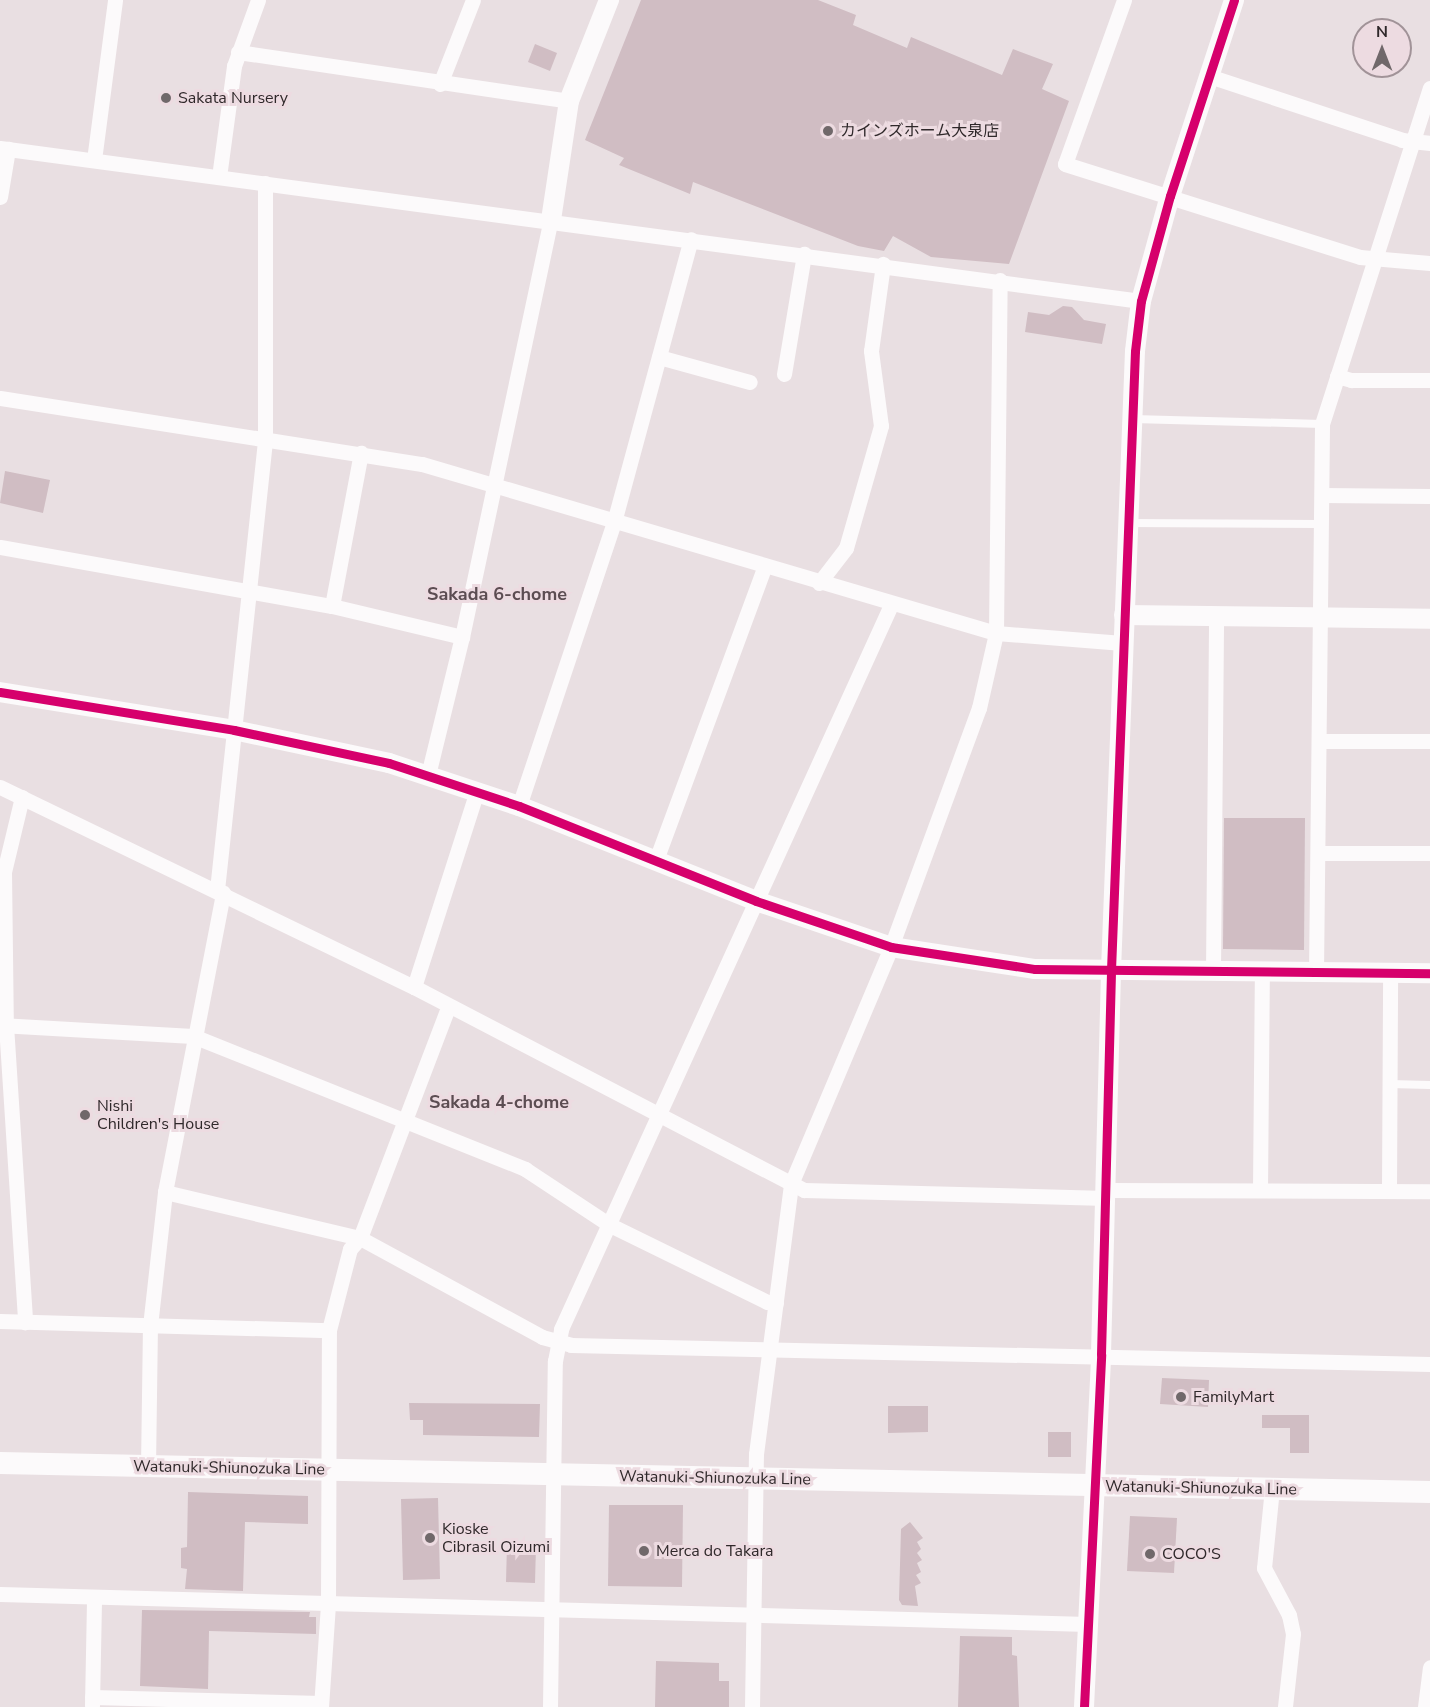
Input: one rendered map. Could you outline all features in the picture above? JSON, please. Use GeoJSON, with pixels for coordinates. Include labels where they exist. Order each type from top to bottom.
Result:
{"type":"FeatureCollection","features":[{"type":"Feature","properties":{"kind":"main road","name":"Watanuki-Shiunozuka Line"},"geometry":{"type":"LineString","coordinates":[[0,1463],[1430,1492]]}},
{"type":"Feature","properties":{"kind":"street"},"geometry":{"type":"LineString","coordinates":[[94,160],[115,0]]}},
{"type":"Feature","properties":{"kind":"street"},"geometry":{"type":"LineString","coordinates":[[219,177],[238,52],[258,0]]}},
{"type":"Feature","properties":{"kind":"street"},"geometry":{"type":"LineString","coordinates":[[440,84],[473,0]]}},
{"type":"Feature","properties":{"kind":"street"},"geometry":{"type":"LineString","coordinates":[[428,775],[462,637],[551,220],[569,101],[609,0]]}},
{"type":"Feature","properties":{"kind":"street"},"geometry":{"type":"LineString","coordinates":[[1124,0],[1065,164],[1373,261],[1430,263]]}},
{"type":"Feature","properties":{"kind":"street"},"geometry":{"type":"LineString","coordinates":[[1084,1707],[1101,1354],[1111,970],[1131,419],[1141,301],[1170,196],[1234,0]]}},
{"type":"Feature","properties":{"kind":"street"},"geometry":{"type":"LineString","coordinates":[[238,52],[440,84],[569,101]]}},
{"type":"Feature","properties":{"kind":"street"},"geometry":{"type":"LineString","coordinates":[[1209,76],[1412,143],[1430,144]]}},
{"type":"Feature","properties":{"kind":"street"},"geometry":{"type":"LineString","coordinates":[[1316,972],[1320,853],[1323,424],[1373,261],[1430,88]]}},
{"type":"Feature","properties":{"kind":"street"},"geometry":{"type":"LineString","coordinates":[[0,197],[4,149],[883,264],[1141,301]]}},
{"type":"Feature","properties":{"kind":"street"},"geometry":{"type":"LineString","coordinates":[[148,1467],[150,1326],[165,1192],[220,892],[234,730],[266,441],[265,183]]}},
{"type":"Feature","properties":{"kind":"street"},"geometry":{"type":"LineString","coordinates":[[519,806],[614,522],[691,239]]}},
{"type":"Feature","properties":{"kind":"street"},"geometry":{"type":"LineString","coordinates":[[784,374],[804,254]]}},
{"type":"Feature","properties":{"kind":"street"},"geometry":{"type":"LineString","coordinates":[[819,583],[846,548],[881,426],[871,351],[883,264]]}},
{"type":"Feature","properties":{"kind":"street"},"geometry":{"type":"LineString","coordinates":[[752,1707],[755,1479],[773,1347],[776,1303],[791,1184],[891,947],[979,708],[996,633],[1000,280]]}},
{"type":"Feature","properties":{"kind":"street"},"geometry":{"type":"LineString","coordinates":[[659,357],[750,382]]}},
{"type":"Feature","properties":{"kind":"street"},"geometry":{"type":"LineString","coordinates":[[1337,376],[1351,380],[1430,380]]}},
{"type":"Feature","properties":{"kind":"street"},"geometry":{"type":"LineString","coordinates":[[0,398],[266,441],[361,453],[495,483],[614,522],[891,605],[996,633],[1123,643]]}},
{"type":"Feature","properties":{"kind":"street"},"geometry":{"type":"LineString","coordinates":[[332,606],[361,453]]}},
{"type":"Feature","properties":{"kind":"street"},"geometry":{"type":"LineString","coordinates":[[1323,495],[1430,496]]}},
{"type":"Feature","properties":{"kind":"street"},"geometry":{"type":"LineString","coordinates":[[0,547],[250,590],[332,606],[462,637]]}},
{"type":"Feature","properties":{"kind":"street"},"geometry":{"type":"LineString","coordinates":[[656,860],[765,567]]}},
{"type":"Feature","properties":{"kind":"street"},"geometry":{"type":"LineString","coordinates":[[550,1707],[554,1609],[552,1475],[558,1342],[657,1116],[891,605]]}},
{"type":"Feature","properties":{"kind":"street"},"geometry":{"type":"LineString","coordinates":[[1124,615],[1430,619]]}},
{"type":"Feature","properties":{"kind":"street"},"geometry":{"type":"LineString","coordinates":[[1214,971],[1216,616]]}},
{"type":"Feature","properties":{"kind":"street"},"geometry":{"type":"LineString","coordinates":[[0,692],[234,730],[428,775],[519,806],[756,902],[891,947],[1003,966],[1111,970],[1430,973]]}},
{"type":"Feature","properties":{"kind":"street"},"geometry":{"type":"LineString","coordinates":[[1321,741],[1430,741]]}},
{"type":"Feature","properties":{"kind":"street"},"geometry":{"type":"LineString","coordinates":[[0,787],[414,987],[657,1116],[804,1190],[1106,1194],[1260,1189],[1430,1191]]}},
{"type":"Feature","properties":{"kind":"street"},"geometry":{"type":"LineString","coordinates":[[414,987],[477,791]]}},
{"type":"Feature","properties":{"kind":"street"},"geometry":{"type":"LineString","coordinates":[[22,797],[4,872],[3,1025],[25,1322]]}},
{"type":"Feature","properties":{"kind":"street"},"geometry":{"type":"LineString","coordinates":[[1320,853],[1430,854]]}},
{"type":"Feature","properties":{"kind":"street"},"geometry":{"type":"LineString","coordinates":[[1260,1189],[1262,972]]}},
{"type":"Feature","properties":{"kind":"street"},"geometry":{"type":"LineString","coordinates":[[1389,1190],[1390,973]]}},
{"type":"Feature","properties":{"kind":"street"},"geometry":{"type":"LineString","coordinates":[[94,1597],[92,1702],[321,1705],[328,1604],[328,1330],[350,1249],[360,1238],[448,1007]]}},
{"type":"Feature","properties":{"kind":"street"},"geometry":{"type":"LineString","coordinates":[[3,1025],[193,1036],[404,1124],[525,1169],[610,1225],[767,1302],[776,1303]]}},
{"type":"Feature","properties":{"kind":"street"},"geometry":{"type":"LineString","coordinates":[[165,1192],[360,1238],[558,1342],[1430,1364]]}},
{"type":"Feature","properties":{"kind":"street"},"geometry":{"type":"LineString","coordinates":[[0,1322],[328,1330]]}},
{"type":"Feature","properties":{"kind":"street"},"geometry":{"type":"LineString","coordinates":[[1272,1488],[1264,1568],[1289,1615],[1293,1634],[1285,1707]]}},
{"type":"Feature","properties":{"kind":"street"},"geometry":{"type":"LineString","coordinates":[[0,1594],[1088,1624]]}},
{"type":"Feature","properties":{"kind":"street"},"geometry":{"type":"LineString","coordinates":[[1425,1707],[1430,1666]]}},
{"type":"Feature","properties":{"kind":"lane"},"geometry":{"type":"LineString","coordinates":[[1131,419],[1323,424]]}},
{"type":"Feature","properties":{"kind":"lane"},"geometry":{"type":"LineString","coordinates":[[1128,523],[1321,524]]}},
{"type":"Feature","properties":{"kind":"lane"},"geometry":{"type":"LineString","coordinates":[[1389,1084],[1430,1085]]}},
{"type":"Feature","properties":{"kind":"building"},"geometry":{"type":"Polygon","coordinates":[[[641,0],[818,0],[856,15],[853,25],[907,48],[911,37],[1002,75],[1013,49],[1053,64],[1042,89],[1069,101],[1009,264],[931,257],[893,236],[884,251],[858,246],[693,182],[690,194],[619,165],[624,158],[585,140],[641,0]]]}},
{"type":"Feature","properties":{"kind":"building"},"geometry":{"type":"Polygon","coordinates":[[[535,44],[557,53],[550,71],[528,62],[535,44]]]}},
{"type":"Feature","properties":{"kind":"building"},"geometry":{"type":"Polygon","coordinates":[[[1063,306],[1072,307],[1084,320],[1106,324],[1102,344],[1025,332],[1028,312],[1049,315],[1063,306]]]}},
{"type":"Feature","properties":{"kind":"building"},"geometry":{"type":"Polygon","coordinates":[[[5,471],[50,480],[43,513],[0,503],[5,471]]]}},
{"type":"Feature","properties":{"kind":"building"},"geometry":{"type":"Polygon","coordinates":[[[1224,818],[1305,818],[1304,950],[1223,949],[1224,818]]]}},
{"type":"Feature","properties":{"kind":"building"},"geometry":{"type":"Polygon","coordinates":[[[1162,1378],[1209,1380],[1208,1407],[1160,1404],[1162,1378]]]}},
{"type":"Feature","properties":{"kind":"building"},"geometry":{"type":"Polygon","coordinates":[[[409,1403],[540,1404],[539,1437],[423,1435],[423,1420],[410,1420],[409,1403]]]}},
{"type":"Feature","properties":{"kind":"building"},"geometry":{"type":"Polygon","coordinates":[[[888,1406],[928,1406],[928,1432],[888,1433],[888,1406]]]}},
{"type":"Feature","properties":{"kind":"building"},"geometry":{"type":"Polygon","coordinates":[[[1262,1415],[1309,1415],[1309,1453],[1290,1453],[1290,1428],[1262,1428],[1262,1415]]]}},
{"type":"Feature","properties":{"kind":"building"},"geometry":{"type":"Polygon","coordinates":[[[1048,1432],[1071,1432],[1071,1457],[1048,1457],[1048,1432]]]}},
{"type":"Feature","properties":{"kind":"building"},"geometry":{"type":"Polygon","coordinates":[[[188,1492],[308,1496],[308,1524],[245,1522],[243,1591],[185,1589],[187,1569],[181,1568],[181,1548],[187,1547],[188,1492]]]}},
{"type":"Feature","properties":{"kind":"building"},"geometry":{"type":"Polygon","coordinates":[[[438,1498],[440,1579],[403,1580],[401,1499],[438,1498]]]}},
{"type":"Feature","properties":{"kind":"building"},"geometry":{"type":"Polygon","coordinates":[[[609,1505],[683,1505],[682,1587],[608,1586],[609,1505]]]}},
{"type":"Feature","properties":{"kind":"building"},"geometry":{"type":"Polygon","coordinates":[[[1130,1516],[1177,1518],[1174,1573],[1127,1571],[1130,1516]]]}},
{"type":"Feature","properties":{"kind":"building"},"geometry":{"type":"Polygon","coordinates":[[[910,1522],[923,1538],[917,1542],[921,1549],[917,1553],[922,1560],[917,1563],[921,1572],[916,1575],[921,1583],[915,1586],[918,1606],[902,1605],[899,1600],[901,1529],[910,1522]]]}},
{"type":"Feature","properties":{"kind":"building"},"geometry":{"type":"Polygon","coordinates":[[[511,1540],[536,1545],[535,1583],[506,1582],[507,1544],[511,1540]]]}},
{"type":"Feature","properties":{"kind":"building"},"geometry":{"type":"Polygon","coordinates":[[[142,1610],[310,1612],[309,1617],[316,1617],[316,1634],[209,1631],[208,1689],[140,1686],[142,1610]]]}},
{"type":"Feature","properties":{"kind":"building"},"geometry":{"type":"Polygon","coordinates":[[[960,1636],[1012,1637],[1012,1655],[1017,1656],[1019,1707],[958,1707],[960,1636]]]}},
{"type":"Feature","properties":{"kind":"building"},"geometry":{"type":"Polygon","coordinates":[[[656,1661],[719,1663],[719,1681],[729,1681],[729,1707],[655,1707],[656,1661]]]}},
{"type":"Feature","properties":{"kind":"cycle path"},"geometry":{"type":"LineString","coordinates":[[1084,1707],[1101,1354],[1111,970],[1135,351],[1141,301],[1170,196],[1234,0]]}},
{"type":"Feature","properties":{"kind":"cycle path"},"geometry":{"type":"LineString","coordinates":[[0,692],[234,730],[389,763],[519,806],[756,901],[891,947],[1035,969],[1430,973]]}},
{"type":"Feature","properties":{"kind":"place","name":"Sakata Nursery"},"geometry":{"type":"Point","coordinates":[166,98]}},
{"type":"Feature","properties":{"kind":"place","name":"カインズホーム大泉店"},"geometry":{"type":"Point","coordinates":[828,131]}},
{"type":"Feature","properties":{"kind":"place","name":"Nishi Children's House"},"geometry":{"type":"Point","coordinates":[85,1115]}},
{"type":"Feature","properties":{"kind":"place","name":"FamilyMart"},"geometry":{"type":"Point","coordinates":[1181,1397]}},
{"type":"Feature","properties":{"kind":"place","name":"Kioske Cibrasil Oizumi"},"geometry":{"type":"Point","coordinates":[430,1538]}},
{"type":"Feature","properties":{"kind":"place","name":"Merca do Takara"},"geometry":{"type":"Point","coordinates":[644,1551]}},
{"type":"Feature","properties":{"kind":"place","name":"COCO'S"},"geometry":{"type":"Point","coordinates":[1150,1554]}},
{"type":"Feature","properties":{"kind":"district","name":"Sakada 6-chome"},"geometry":{"type":"Point","coordinates":[497,594]}},
{"type":"Feature","properties":{"kind":"district","name":"Sakada 4-chome"},"geometry":{"type":"Point","coordinates":[499,1102]}}]}
